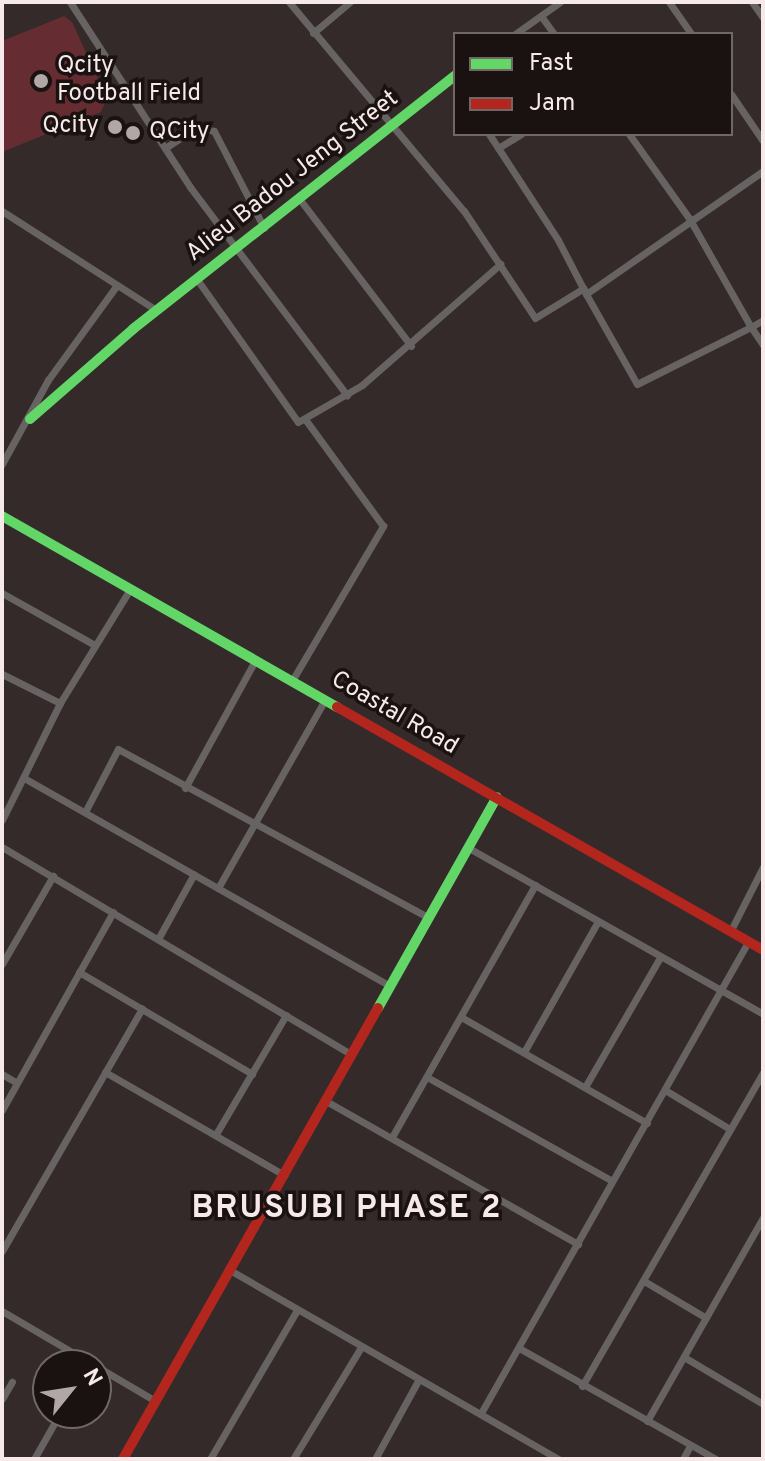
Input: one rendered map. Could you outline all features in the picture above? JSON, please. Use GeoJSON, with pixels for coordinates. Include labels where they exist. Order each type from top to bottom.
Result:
{"type":"FeatureCollection","features":[{"type":"Feature","properties":{"kind":"street"},"geometry":{"type":"LineString","coordinates":[[70,2],[165,148],[347,395]]}},
{"type":"Feature","properties":{"kind":"street"},"geometry":{"type":"LineString","coordinates":[[289,2],[464,211],[535,318],[585,291],[686,228],[689,218],[763,171]]}},
{"type":"Feature","properties":{"kind":"street"},"geometry":{"type":"LineString","coordinates":[[313,33],[350,2]]}},
{"type":"Feature","properties":{"kind":"street"},"geometry":{"type":"LineString","coordinates":[[518,32],[560,2]]}},
{"type":"Feature","properties":{"kind":"street"},"geometry":{"type":"LineString","coordinates":[[669,2],[690,32]]}},
{"type":"Feature","properties":{"kind":"street"},"geometry":{"type":"LineString","coordinates":[[752,2],[763,18]]}},
{"type":"Feature","properties":{"kind":"street"},"geometry":{"type":"LineString","coordinates":[[541,16],[553,32]]}},
{"type":"Feature","properties":{"kind":"street","name":"Alieu Badou Jeng Street"},"geometry":{"type":"LineString","coordinates":[[30,419],[156,310],[301,201],[453,79]]}},
{"type":"Feature","properties":{"kind":"street"},"geometry":{"type":"LineString","coordinates":[[733,97],[763,141]]}},
{"type":"Feature","properties":{"kind":"street"},"geometry":{"type":"LineString","coordinates":[[165,148],[197,127],[214,131],[264,228]]}},
{"type":"Feature","properties":{"kind":"street"},"geometry":{"type":"LineString","coordinates":[[490,136],[585,291],[637,384],[763,320]]}},
{"type":"Feature","properties":{"kind":"street"},"geometry":{"type":"LineString","coordinates":[[498,148],[518,136]]}},
{"type":"Feature","properties":{"kind":"street"},"geometry":{"type":"LineString","coordinates":[[630,136],[689,218],[763,345]]}},
{"type":"Feature","properties":{"kind":"street"},"geometry":{"type":"LineString","coordinates":[[301,201],[411,346]]}},
{"type":"Feature","properties":{"kind":"street"},"geometry":{"type":"LineString","coordinates":[[2,211],[156,310]]}},
{"type":"Feature","properties":{"kind":"street"},"geometry":{"type":"LineString","coordinates":[[196,278],[298,422],[347,395],[411,346],[500,264]]}},
{"type":"Feature","properties":{"kind":"street"},"geometry":{"type":"LineString","coordinates":[[2,464],[30,419],[48,380],[117,285]]}},
{"type":"Feature","properties":{"kind":"street"},"geometry":{"type":"LineString","coordinates":[[293,679],[383,526],[305,419]]}},
{"type":"Feature","properties":{"kind":"street","name":"Coastal Road"},"geometry":{"type":"LineString","coordinates":[[2,516],[293,679],[763,950]]}},
{"type":"Feature","properties":{"kind":"street"},"geometry":{"type":"LineString","coordinates":[[2,820],[60,703],[93,644],[130,589]]}},
{"type":"Feature","properties":{"kind":"street"},"geometry":{"type":"LineString","coordinates":[[2,593],[93,644]]}},
{"type":"Feature","properties":{"kind":"street"},"geometry":{"type":"LineString","coordinates":[[185,788],[256,659]]}},
{"type":"Feature","properties":{"kind":"street"},"geometry":{"type":"LineString","coordinates":[[2,674],[60,703]]}},
{"type":"Feature","properties":{"kind":"street"},"geometry":{"type":"LineString","coordinates":[[218,888],[326,698]]}},
{"type":"Feature","properties":{"kind":"street"},"geometry":{"type":"LineString","coordinates":[[85,812],[118,749],[253,827],[428,917]]}},
{"type":"Feature","properties":{"kind":"street"},"geometry":{"type":"LineString","coordinates":[[24,778],[389,985]]}},
{"type":"Feature","properties":{"kind":"street"},"geometry":{"type":"LineString","coordinates":[[123,1459],[497,797]]}},
{"type":"Feature","properties":{"kind":"street"},"geometry":{"type":"LineString","coordinates":[[2,847],[351,1054]]}},
{"type":"Feature","properties":{"kind":"street"},"geometry":{"type":"LineString","coordinates":[[467,847],[763,1014]]}},
{"type":"Feature","properties":{"kind":"street"},"geometry":{"type":"LineString","coordinates":[[730,932],[763,867]]}},
{"type":"Feature","properties":{"kind":"street"},"geometry":{"type":"LineString","coordinates":[[158,939],[194,874]]}},
{"type":"Feature","properties":{"kind":"street"},"geometry":{"type":"LineString","coordinates":[[2,964],[53,876]]}},
{"type":"Feature","properties":{"kind":"street"},"geometry":{"type":"LineString","coordinates":[[392,1137],[535,885]]}},
{"type":"Feature","properties":{"kind":"street"},"geometry":{"type":"LineString","coordinates":[[2,1110],[113,912]]}},
{"type":"Feature","properties":{"kind":"street"},"geometry":{"type":"LineString","coordinates":[[524,1052],[598,921]]}},
{"type":"Feature","properties":{"kind":"street"},"geometry":{"type":"LineString","coordinates":[[481,1413],[723,991],[748,942]]}},
{"type":"Feature","properties":{"kind":"street"},"geometry":{"type":"LineString","coordinates":[[585,1087],[661,956]]}},
{"type":"Feature","properties":{"kind":"street"},"geometry":{"type":"LineString","coordinates":[[79,972],[252,1074]]}},
{"type":"Feature","properties":{"kind":"street"},"geometry":{"type":"LineString","coordinates":[[2,1251],[142,1009]]}},
{"type":"Feature","properties":{"kind":"street"},"geometry":{"type":"LineString","coordinates":[[216,1134],[286,1015]]}},
{"type":"Feature","properties":{"kind":"street"},"geometry":{"type":"LineString","coordinates":[[461,1017],[647,1123]]}},
{"type":"Feature","properties":{"kind":"street"},"geometry":{"type":"LineString","coordinates":[[105,1072],[284,1175]]}},
{"type":"Feature","properties":{"kind":"street"},"geometry":{"type":"LineString","coordinates":[[582,1386],[763,1072]]}},
{"type":"Feature","properties":{"kind":"street"},"geometry":{"type":"LineString","coordinates":[[2,1074],[17,1083]]}},
{"type":"Feature","properties":{"kind":"street"},"geometry":{"type":"LineString","coordinates":[[427,1077],[612,1181]]}},
{"type":"Feature","properties":{"kind":"street"},"geometry":{"type":"LineString","coordinates":[[665,1090],[730,1129]]}},
{"type":"Feature","properties":{"kind":"street"},"geometry":{"type":"LineString","coordinates":[[753,1090],[763,1095]]}},
{"type":"Feature","properties":{"kind":"street"},"geometry":{"type":"LineString","coordinates":[[326,1101],[578,1244]]}},
{"type":"Feature","properties":{"kind":"street"},"geometry":{"type":"LineString","coordinates":[[647,1421],[763,1218]]}},
{"type":"Feature","properties":{"kind":"street"},"geometry":{"type":"LineString","coordinates":[[228,1269],[559,1459]]}},
{"type":"Feature","properties":{"kind":"street"},"geometry":{"type":"LineString","coordinates":[[644,1281],[706,1318]]}},
{"type":"Feature","properties":{"kind":"street"},"geometry":{"type":"LineString","coordinates":[[210,1459],[297,1310]]}},
{"type":"Feature","properties":{"kind":"street"},"geometry":{"type":"LineString","coordinates":[[2,1311],[66,1349]]}},
{"type":"Feature","properties":{"kind":"street"},"geometry":{"type":"LineString","coordinates":[[293,1459],[361,1347]]}},
{"type":"Feature","properties":{"kind":"street"},"geometry":{"type":"LineString","coordinates":[[519,1348],[716,1459]]}},
{"type":"Feature","properties":{"kind":"street"},"geometry":{"type":"LineString","coordinates":[[684,1357],[763,1404]]}},
{"type":"Feature","properties":{"kind":"street"},"geometry":{"type":"LineString","coordinates":[[112,1376],[154,1400]]}},
{"type":"Feature","properties":{"kind":"street"},"geometry":{"type":"LineString","coordinates":[[375,1459],[419,1379]]}},
{"type":"Feature","properties":{"kind":"street"},"geometry":{"type":"LineString","coordinates":[[2,1399],[12,1382]]}},
{"type":"Feature","properties":{"kind":"street"},"geometry":{"type":"LineString","coordinates":[[34,1459],[51,1429]]}},
{"type":"Feature","properties":{"kind":"street"},"geometry":{"type":"LineString","coordinates":[[683,1459],[690,1446]]}},
{"type":"Feature","properties":{"kind":"street"},"geometry":{"type":"LineString","coordinates":[[534,1459],[540,1449]]}},
{"type":"Feature","properties":{"kind":"shaded area","name":"Qcity Football Field"},"geometry":{"type":"Polygon","coordinates":[[[64,16],[72,22],[107,98],[101,112],[2,152],[2,41],[64,16]]]}},
{"type":"Feature","properties":{"kind":"traffic: fast"},"geometry":{"type":"LineString","coordinates":[[30,419],[133,329],[453,78]]}},
{"type":"Feature","properties":{"kind":"traffic: fast"},"geometry":{"type":"LineString","coordinates":[[2,516],[337,707]]}},
{"type":"Feature","properties":{"kind":"traffic: fast"},"geometry":{"type":"LineString","coordinates":[[378,1008],[497,797]]}},
{"type":"Feature","properties":{"kind":"traffic: jam"},"geometry":{"type":"LineString","coordinates":[[337,707],[763,950]]}},
{"type":"Feature","properties":{"kind":"traffic: jam"},"geometry":{"type":"LineString","coordinates":[[123,1459],[378,1008]]}},
{"type":"Feature","properties":{"kind":"place","name":"Qcity Football Field"},"geometry":{"type":"Point","coordinates":[41,81]}},
{"type":"Feature","properties":{"kind":"place","name":"Qcity"},"geometry":{"type":"Point","coordinates":[115,127]}},
{"type":"Feature","properties":{"kind":"place","name":"QCity"},"geometry":{"type":"Point","coordinates":[133,133]}},
{"type":"Feature","properties":{"kind":"district","name":"BRUSUBI PHASE 2"},"geometry":{"type":"Point","coordinates":[347,1209]}}]}
